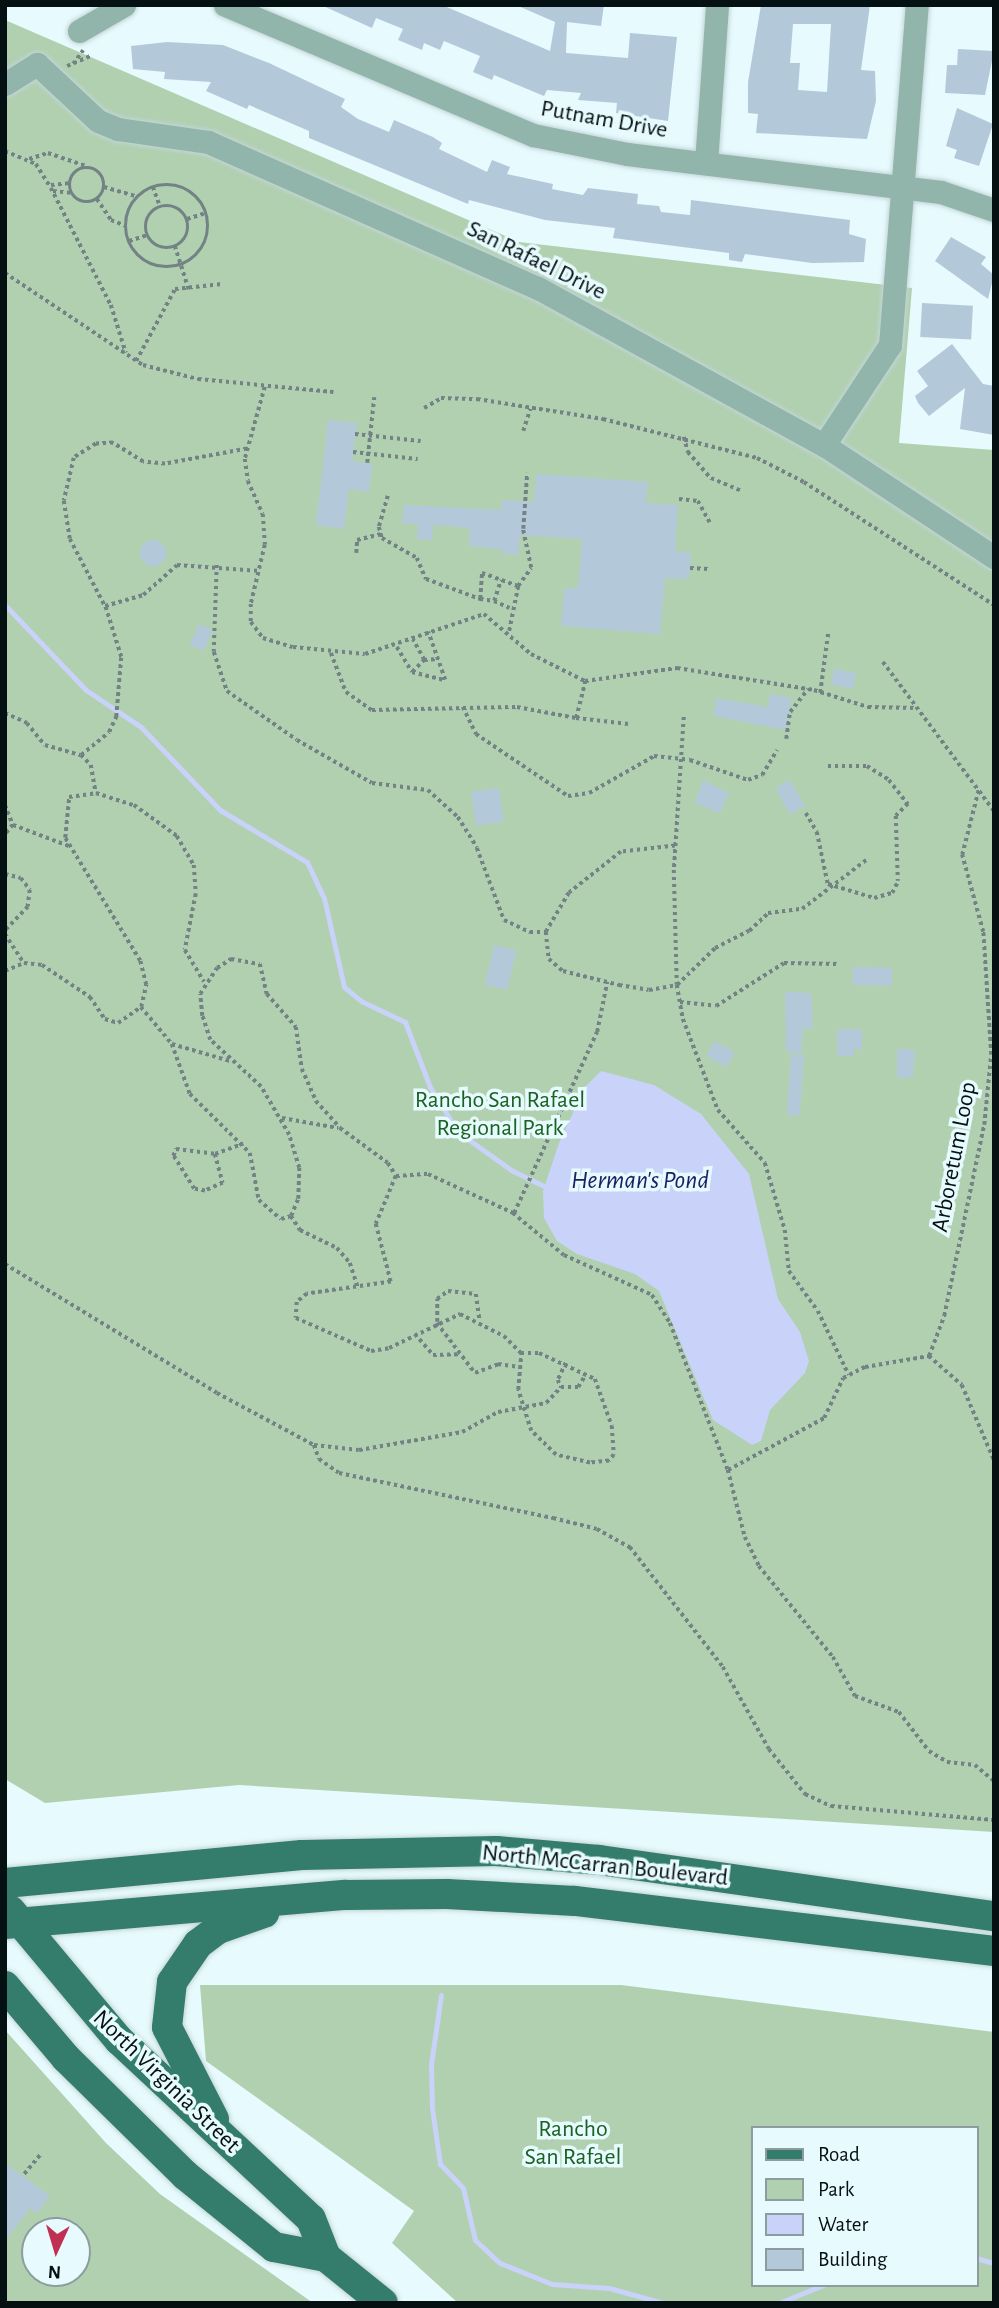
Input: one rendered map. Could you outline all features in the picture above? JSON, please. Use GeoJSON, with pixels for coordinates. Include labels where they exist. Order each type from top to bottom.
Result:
{"type":"FeatureCollection","features":[{"type":"Feature","properties":{"kind":"main road","name":"North McCarran Boulevard"},"geometry":{"type":"LineString","coordinates":[[5,1883],[302,1855],[496,1851],[599,1860],[994,1916]]}},
{"type":"Feature","properties":{"kind":"main road","name":"North McCarran Boulevard"},"geometry":{"type":"LineString","coordinates":[[10,1917],[346,1895],[447,1894],[575,1901],[994,1951]]}},
{"type":"Feature","properties":{"kind":"main road"},"geometry":{"type":"LineString","coordinates":[[230,2146],[174,2050],[167,2027],[172,1982],[198,1944],[218,1929],[346,1895]]}},
{"type":"Feature","properties":{"kind":"main road","name":"North Virginia Street"},"geometry":{"type":"LineString","coordinates":[[10,1917],[119,2040],[311,2219],[326,2257]]}},
{"type":"Feature","properties":{"kind":"main road","name":"North Virginia Street"},"geometry":{"type":"LineString","coordinates":[[5,1986],[66,2058],[154,2148],[274,2247],[326,2257],[383,2303]]}},
{"type":"Feature","properties":{"kind":"main road"},"geometry":{"type":"LineString","coordinates":[[5,2014],[66,2058]]}},
{"type":"Feature","properties":{"kind":"street"},"geometry":{"type":"LineString","coordinates":[[79,31],[124,5]]}},
{"type":"Feature","properties":{"kind":"street","name":"Putnam Drive"},"geometry":{"type":"LineString","coordinates":[[225,5],[533,135],[706,163],[906,186],[973,199],[994,210]]}},
{"type":"Feature","properties":{"kind":"street"},"geometry":{"type":"LineString","coordinates":[[706,163],[717,5]]}},
{"type":"Feature","properties":{"kind":"street"},"geometry":{"type":"LineString","coordinates":[[824,445],[887,355],[906,186],[917,5]]}},
{"type":"Feature","properties":{"kind":"street","name":"San Rafael Drive"},"geometry":{"type":"LineString","coordinates":[[5,83],[37,64],[98,121],[117,130],[208,142],[464,254],[569,304],[824,445],[994,558]]}},
{"type":"Feature","properties":{"kind":"path"},"geometry":{"type":"LineString","coordinates":[[67,66],[90,57]]}},
{"type":"Feature","properties":{"kind":"path"},"geometry":{"type":"LineString","coordinates":[[5,151],[29,159],[53,191],[111,305],[127,355]]}},
{"type":"Feature","properties":{"kind":"path"},"geometry":{"type":"LineString","coordinates":[[29,159],[48,153],[98,171],[104,187]]}},
{"type":"Feature","properties":{"kind":"path"},"geometry":{"type":"LineString","coordinates":[[71,193],[69,183],[75,171],[87,167]]}},
{"type":"Feature","properties":{"kind":"path"},"geometry":{"type":"LineString","coordinates":[[50,186],[69,183]]}},
{"type":"Feature","properties":{"kind":"path"},"geometry":{"type":"LineString","coordinates":[[166,185],[191,192],[206,213],[201,250],[181,264],[156,266],[129,241],[126,226],[138,197],[153,187],[166,185]]}},
{"type":"Feature","properties":{"kind":"path"},"geometry":{"type":"LineString","coordinates":[[104,187],[138,197]]}},
{"type":"Feature","properties":{"kind":"path"},"geometry":{"type":"LineString","coordinates":[[97,199],[104,187]]}},
{"type":"Feature","properties":{"kind":"path"},"geometry":{"type":"LineString","coordinates":[[153,187],[160,206]]}},
{"type":"Feature","properties":{"kind":"path"},"geometry":{"type":"LineString","coordinates":[[53,191],[71,193],[80,201],[97,199]]}},
{"type":"Feature","properties":{"kind":"path"},"geometry":{"type":"LineString","coordinates":[[97,199],[110,220],[126,226]]}},
{"type":"Feature","properties":{"kind":"path"},"geometry":{"type":"LineString","coordinates":[[160,206],[178,209],[187,219],[185,237],[175,246],[156,245],[147,235],[149,215],[160,206]]}},
{"type":"Feature","properties":{"kind":"path"},"geometry":{"type":"LineString","coordinates":[[187,219],[206,213]]}},
{"type":"Feature","properties":{"kind":"path"},"geometry":{"type":"LineString","coordinates":[[129,241],[147,235]]}},
{"type":"Feature","properties":{"kind":"path"},"geometry":{"type":"LineString","coordinates":[[175,246],[189,290]]}},
{"type":"Feature","properties":{"kind":"path"},"geometry":{"type":"LineString","coordinates":[[5,272],[136,361],[198,379],[333,392]]}},
{"type":"Feature","properties":{"kind":"path"},"geometry":{"type":"LineString","coordinates":[[136,361],[175,289],[189,290],[222,284]]}},
{"type":"Feature","properties":{"kind":"path"},"geometry":{"type":"LineString","coordinates":[[265,387],[247,449],[247,481],[263,514],[261,571],[251,622],[263,638],[331,653],[365,654],[397,647],[428,632],[484,614],[509,631],[531,654],[585,681],[677,668],[814,690],[868,707],[915,708]]}},
{"type":"Feature","properties":{"kind":"path"},"geometry":{"type":"LineString","coordinates":[[367,463],[374,397]]}},
{"type":"Feature","properties":{"kind":"path"},"geometry":{"type":"LineString","coordinates":[[424,408],[441,398],[530,409],[684,437],[757,458],[804,482],[994,605]]}},
{"type":"Feature","properties":{"kind":"path"},"geometry":{"type":"LineString","coordinates":[[523,431],[530,409]]}},
{"type":"Feature","properties":{"kind":"path"},"geometry":{"type":"LineString","coordinates":[[355,434],[421,441]]}},
{"type":"Feature","properties":{"kind":"path"},"geometry":{"type":"LineString","coordinates":[[684,437],[688,452],[711,478],[742,491]]}},
{"type":"Feature","properties":{"kind":"path"},"geometry":{"type":"LineString","coordinates":[[81,755],[86,748],[109,732],[116,717],[121,670],[104,606],[70,539],[64,501],[66,475],[74,458],[87,447],[113,443],[143,462],[165,464],[247,449]]}},
{"type":"Feature","properties":{"kind":"path"},"geometry":{"type":"LineString","coordinates":[[353,452],[418,459]]}},
{"type":"Feature","properties":{"kind":"path"},"geometry":{"type":"LineString","coordinates":[[509,631],[510,608],[518,586],[531,568],[523,528],[527,473]]}},
{"type":"Feature","properties":{"kind":"path"},"geometry":{"type":"LineString","coordinates":[[381,534],[388,496]]}},
{"type":"Feature","properties":{"kind":"path"},"geometry":{"type":"LineString","coordinates":[[678,499],[698,501],[711,524]]}},
{"type":"Feature","properties":{"kind":"path"},"geometry":{"type":"LineString","coordinates":[[381,534],[392,547],[417,558],[426,579],[510,608]]}},
{"type":"Feature","properties":{"kind":"path"},"geometry":{"type":"LineString","coordinates":[[356,553],[357,540],[381,534]]}},
{"type":"Feature","properties":{"kind":"path"},"geometry":{"type":"LineString","coordinates":[[104,606],[143,595],[177,565],[217,565],[261,571]]}},
{"type":"Feature","properties":{"kind":"path"},"geometry":{"type":"LineString","coordinates":[[217,565],[214,652],[227,691],[297,740],[372,783],[428,790],[458,817],[477,848],[504,920],[530,932],[546,932]]}},
{"type":"Feature","properties":{"kind":"path"},"geometry":{"type":"LineString","coordinates":[[690,568],[708,569]]}},
{"type":"Feature","properties":{"kind":"path"},"geometry":{"type":"LineString","coordinates":[[480,599],[482,573],[518,586]]}},
{"type":"Feature","properties":{"kind":"path"},"geometry":{"type":"LineString","coordinates":[[494,601],[502,580]]}},
{"type":"Feature","properties":{"kind":"path"},"geometry":{"type":"LineString","coordinates":[[397,647],[412,672],[444,680],[428,632]]}},
{"type":"Feature","properties":{"kind":"path"},"geometry":{"type":"LineString","coordinates":[[820,693],[828,633]]}},
{"type":"Feature","properties":{"kind":"path"},"geometry":{"type":"LineString","coordinates":[[413,640],[424,660]]}},
{"type":"Feature","properties":{"kind":"path"},"geometry":{"type":"LineString","coordinates":[[331,653],[346,692],[372,710],[517,707],[576,719],[629,724]]}},
{"type":"Feature","properties":{"kind":"path"},"geometry":{"type":"LineString","coordinates":[[412,672],[424,660],[438,659]]}},
{"type":"Feature","properties":{"kind":"path"},"geometry":{"type":"LineString","coordinates":[[883,662],[994,810]]}},
{"type":"Feature","properties":{"kind":"path"},"geometry":{"type":"LineString","coordinates":[[576,719],[585,681]]}},
{"type":"Feature","properties":{"kind":"path"},"geometry":{"type":"LineString","coordinates":[[786,739],[790,712],[808,689]]}},
{"type":"Feature","properties":{"kind":"path"},"geometry":{"type":"LineString","coordinates":[[463,707],[476,734],[568,796],[589,793],[642,760],[680,758],[747,780],[762,775],[778,750]]}},
{"type":"Feature","properties":{"kind":"path"},"geometry":{"type":"LineString","coordinates":[[5,713],[27,723],[45,745],[81,755],[91,765],[96,793]]}},
{"type":"Feature","properties":{"kind":"path"},"geometry":{"type":"LineString","coordinates":[[684,717],[675,846],[677,985],[680,1002],[718,1110],[765,1163],[785,1230],[789,1271],[818,1311],[849,1375]]}},
{"type":"Feature","properties":{"kind":"path"},"geometry":{"type":"LineString","coordinates":[[806,813],[817,832],[828,884],[874,898],[892,892],[898,881],[896,816],[908,804],[890,780],[867,766],[828,766]]}},
{"type":"Feature","properties":{"kind":"path","name":"Arboretum Loop"},"geometry":{"type":"LineString","coordinates":[[929,1356],[944,1316],[948,1281],[984,1125],[991,1055],[983,932],[962,856],[979,788]]}},
{"type":"Feature","properties":{"kind":"path"},"geometry":{"type":"LineString","coordinates":[[5,971],[24,963],[64,975],[90,997],[105,1019],[118,1023],[141,1007],[146,985],[140,961],[69,846],[69,797],[96,793],[134,805],[177,836],[195,875],[185,950],[205,982],[202,1016],[210,1040],[261,1087],[282,1118],[299,1168],[298,1199],[291,1216]]}},
{"type":"Feature","properties":{"kind":"path"},"geometry":{"type":"LineString","coordinates":[[5,805],[13,825],[69,846]]}},
{"type":"Feature","properties":{"kind":"path"},"geometry":{"type":"LineString","coordinates":[[5,835],[13,825]]}},
{"type":"Feature","properties":{"kind":"path"},"geometry":{"type":"LineString","coordinates":[[675,846],[621,852],[569,893],[546,932],[549,959],[563,971],[607,982],[649,989],[677,985],[715,948],[749,930],[768,913],[802,909],[866,860]]}},
{"type":"Feature","properties":{"kind":"path"},"geometry":{"type":"LineString","coordinates":[[5,874],[21,878],[30,890],[28,907],[5,932],[24,963]]}},
{"type":"Feature","properties":{"kind":"path"},"geometry":{"type":"LineString","coordinates":[[205,982],[231,959],[260,964],[267,994],[296,1027],[302,1069],[316,1101],[340,1128],[388,1163],[396,1176]]}},
{"type":"Feature","properties":{"kind":"path"},"geometry":{"type":"LineString","coordinates":[[680,1002],[716,1006],[784,963],[838,964]]}},
{"type":"Feature","properties":{"kind":"path"},"geometry":{"type":"LineString","coordinates":[[513,1213],[597,1032],[607,982]]}},
{"type":"Feature","properties":{"kind":"path"},"geometry":{"type":"LineString","coordinates":[[141,1007],[172,1044],[190,1094],[243,1144],[258,1174],[259,1200],[281,1219],[291,1216]]}},
{"type":"Feature","properties":{"kind":"path"},"geometry":{"type":"LineString","coordinates":[[172,1044],[233,1061]]}},
{"type":"Feature","properties":{"kind":"path"},"geometry":{"type":"LineString","coordinates":[[282,1118],[340,1128]]}},
{"type":"Feature","properties":{"kind":"path"},"geometry":{"type":"LineString","coordinates":[[215,1154],[223,1183],[215,1191],[194,1189],[173,1156],[185,1148],[215,1154],[243,1144]]}},
{"type":"Feature","properties":{"kind":"path"},"geometry":{"type":"LineString","coordinates":[[396,1176],[428,1174],[513,1213],[564,1255],[652,1295],[670,1323],[728,1470],[745,1537],[759,1566],[833,1657],[855,1696],[899,1712],[929,1751],[947,1762],[975,1766],[994,1781]]}},
{"type":"Feature","properties":{"kind":"path"},"geometry":{"type":"LineString","coordinates":[[396,1176],[376,1224],[391,1282],[359,1290],[307,1294],[297,1302],[296,1318],[371,1350],[389,1348],[460,1314],[480,1321],[521,1353],[566,1363],[602,1388],[612,1426],[614,1455],[609,1461],[590,1464],[556,1455],[531,1431],[522,1410],[521,1353]]}},
{"type":"Feature","properties":{"kind":"path"},"geometry":{"type":"LineString","coordinates":[[291,1216],[300,1230],[337,1248],[351,1263],[359,1290]]}},
{"type":"Feature","properties":{"kind":"path"},"geometry":{"type":"LineString","coordinates":[[5,1264],[217,1393],[314,1445],[359,1450],[462,1432],[498,1412],[522,1410],[546,1403],[561,1387],[578,1387],[585,1376]]}},
{"type":"Feature","properties":{"kind":"path"},"geometry":{"type":"LineString","coordinates":[[480,1321],[476,1294],[448,1291],[438,1299],[437,1323],[475,1373],[498,1364],[520,1367]]}},
{"type":"Feature","properties":{"kind":"path"},"geometry":{"type":"LineString","coordinates":[[415,1334],[433,1354],[458,1354]]}},
{"type":"Feature","properties":{"kind":"path"},"geometry":{"type":"LineString","coordinates":[[728,1470],[824,1419],[849,1375],[865,1367],[929,1356],[962,1385],[994,1460]]}},
{"type":"Feature","properties":{"kind":"path"},"geometry":{"type":"LineString","coordinates":[[561,1387],[558,1380],[566,1363]]}},
{"type":"Feature","properties":{"kind":"path"},"geometry":{"type":"LineString","coordinates":[[314,1445],[320,1460],[339,1473],[553,1517],[597,1529],[630,1547],[723,1667],[769,1749],[805,1794],[831,1806],[994,1820]]}},
{"type":"Feature","properties":{"kind":"path"},"geometry":{"type":"LineString","coordinates":[[24,2174],[40,2155]]}},
{"type":"Feature","properties":{"kind":"green space","name":"Rancho San Rafael Regional Park"},"geometry":{"type":"Polygon","coordinates":[[[5,20],[519,242],[912,288],[899,443],[994,450],[994,1832],[239,1785],[45,1803],[5,1779],[5,20]]]}},
{"type":"Feature","properties":{"kind":"green space","name":"Rancho San Rafael"},"geometry":{"type":"Polygon","coordinates":[[[200,1985],[621,1985],[994,2032],[994,2303],[458,2303],[392,2243],[414,2211],[206,2061],[200,1985]]]}},
{"type":"Feature","properties":{"kind":"green space"},"geometry":{"type":"Polygon","coordinates":[[[5,2030],[106,2143],[160,2194],[313,2303],[5,2303],[5,2030]]]}},
{"type":"Feature","properties":{"kind":"water","name":"Herman's Pond"},"geometry":{"type":"Polygon","coordinates":[[[601,1071],[654,1085],[701,1114],[749,1174],[778,1299],[800,1332],[809,1361],[805,1373],[770,1410],[761,1441],[752,1445],[713,1420],[659,1291],[635,1274],[577,1254],[557,1241],[544,1218],[543,1191],[559,1143],[585,1087],[601,1071]]]}},
{"type":"Feature","properties":{"kind":"building"},"geometry":{"type":"Polygon","coordinates":[[[321,5],[442,5],[550,51],[555,22],[516,5],[604,5],[601,26],[567,22],[566,53],[628,58],[630,33],[677,37],[668,121],[616,113],[617,103],[578,100],[581,93],[547,90],[544,96],[494,75],[492,80],[473,72],[480,56],[444,41],[440,50],[424,43],[422,50],[398,40],[403,29],[376,18],[372,28],[321,5]]]}},
{"type":"Feature","properties":{"kind":"building"},"geometry":{"type":"Polygon","coordinates":[[[761,5],[870,5],[861,70],[875,71],[876,101],[867,139],[756,133],[758,114],[748,113],[748,82],[761,5]],[[793,24],[790,63],[800,63],[798,90],[827,92],[831,24],[793,24]]]}},
{"type":"Feature","properties":{"kind":"building"},"geometry":{"type":"Polygon","coordinates":[[[167,42],[223,45],[269,63],[345,99],[341,107],[358,119],[389,132],[394,120],[433,137],[442,143],[439,149],[487,172],[492,160],[510,167],[507,174],[553,184],[552,189],[583,195],[588,188],[638,194],[637,204],[659,206],[661,212],[690,215],[691,200],[850,220],[849,234],[866,239],[864,262],[812,263],[745,254],[742,262],[729,260],[729,253],[613,238],[615,228],[545,220],[469,200],[468,204],[309,138],[309,131],[249,105],[247,109],[206,91],[211,82],[164,79],[165,72],[133,69],[131,46],[167,42]]]}},
{"type":"Feature","properties":{"kind":"building"},"geometry":{"type":"Polygon","coordinates":[[[958,49],[994,51],[985,95],[945,93],[947,65],[957,65],[958,49]]]}},
{"type":"Feature","properties":{"kind":"building"},"geometry":{"type":"Polygon","coordinates":[[[957,108],[993,124],[979,166],[954,158],[957,150],[946,146],[957,108]]]}},
{"type":"Feature","properties":{"kind":"building"},"geometry":{"type":"Polygon","coordinates":[[[951,237],[986,257],[981,264],[994,275],[988,299],[935,261],[951,237]]]}},
{"type":"Feature","properties":{"kind":"building"},"geometry":{"type":"Polygon","coordinates":[[[922,303],[973,306],[971,340],[920,337],[922,303]]]}},
{"type":"Feature","properties":{"kind":"building"},"geometry":{"type":"Polygon","coordinates":[[[952,344],[983,384],[994,386],[994,435],[960,429],[965,388],[929,416],[918,403],[915,396],[928,386],[917,371],[952,344]]]}},
{"type":"Feature","properties":{"kind":"building"},"geometry":{"type":"Polygon","coordinates":[[[328,420],[357,423],[352,461],[372,464],[369,492],[349,489],[344,529],[316,525],[328,420]]]}},
{"type":"Feature","properties":{"kind":"building"},"geometry":{"type":"Polygon","coordinates":[[[536,474],[648,482],[646,503],[678,505],[675,551],[691,553],[689,579],[665,578],[660,634],[561,626],[564,588],[578,588],[582,539],[520,535],[518,555],[501,553],[502,549],[469,546],[470,528],[433,525],[432,540],[417,539],[418,524],[402,523],[404,505],[501,510],[502,500],[534,502],[536,474]]]}},
{"type":"Feature","properties":{"kind":"building"},"geometry":{"type":"Polygon","coordinates":[[[153,540],[162,544],[166,553],[162,562],[153,566],[144,562],[140,553],[144,544],[153,540]]]}},
{"type":"Feature","properties":{"kind":"building"},"geometry":{"type":"Polygon","coordinates":[[[199,624],[213,630],[204,651],[190,645],[199,624]]]}},
{"type":"Feature","properties":{"kind":"building"},"geometry":{"type":"Polygon","coordinates":[[[834,669],[856,673],[853,689],[831,685],[834,669]]]}},
{"type":"Feature","properties":{"kind":"building"},"geometry":{"type":"Polygon","coordinates":[[[770,694],[791,698],[786,730],[714,716],[715,698],[768,707],[770,694]]]}},
{"type":"Feature","properties":{"kind":"building"},"geometry":{"type":"Polygon","coordinates":[[[703,780],[729,793],[720,813],[695,803],[703,780]]]}},
{"type":"Feature","properties":{"kind":"building"},"geometry":{"type":"Polygon","coordinates":[[[790,780],[805,806],[790,814],[775,788],[790,780]]]}},
{"type":"Feature","properties":{"kind":"building"},"geometry":{"type":"Polygon","coordinates":[[[499,788],[504,822],[476,826],[471,792],[499,788]]]}},
{"type":"Feature","properties":{"kind":"building"},"geometry":{"type":"Polygon","coordinates":[[[494,945],[516,950],[507,990],[485,985],[494,945]]]}},
{"type":"Feature","properties":{"kind":"building"},"geometry":{"type":"Polygon","coordinates":[[[853,967],[892,968],[892,986],[853,985],[853,967]]]}},
{"type":"Feature","properties":{"kind":"building"},"geometry":{"type":"Polygon","coordinates":[[[785,992],[811,993],[813,1029],[803,1028],[801,1053],[786,1052],[785,992]]]}},
{"type":"Feature","properties":{"kind":"building"},"geometry":{"type":"Polygon","coordinates":[[[837,1029],[862,1029],[862,1049],[854,1049],[854,1056],[837,1056],[837,1029]]]}},
{"type":"Feature","properties":{"kind":"building"},"geometry":{"type":"Polygon","coordinates":[[[715,1041],[735,1053],[726,1067],[706,1056],[715,1041]]]}},
{"type":"Feature","properties":{"kind":"building"},"geometry":{"type":"Polygon","coordinates":[[[897,1049],[915,1050],[913,1077],[897,1078],[897,1049]]]}},
{"type":"Feature","properties":{"kind":"building"},"geometry":{"type":"Polygon","coordinates":[[[791,1054],[804,1055],[800,1116],[787,1115],[791,1054]]]}},
{"type":"Feature","properties":{"kind":"building"},"geometry":{"type":"Polygon","coordinates":[[[5,2163],[50,2196],[37,2213],[30,2208],[21,2217],[5,2241],[5,2163]]]}},
{"type":"Feature","properties":{"kind":"waterway"},"geometry":{"type":"LineString","coordinates":[[5,605],[86,690],[141,727],[220,810],[307,862],[324,898],[344,987],[361,1001],[405,1022],[430,1087],[458,1132],[511,1170],[544,1186]]}},
{"type":"Feature","properties":{"kind":"waterway"},"geometry":{"type":"LineString","coordinates":[[441,1995],[431,2064],[432,2108],[440,2164],[463,2188],[475,2240],[500,2263],[552,2284],[609,2288],[664,2303]]}},
{"type":"Feature","properties":{"kind":"waterway"},"geometry":{"type":"LineString","coordinates":[[978,2259],[994,2263]]}},
{"type":"Feature","properties":{"kind":"waterway"},"geometry":{"type":"LineString","coordinates":[[779,2303],[818,2287]]}}]}
